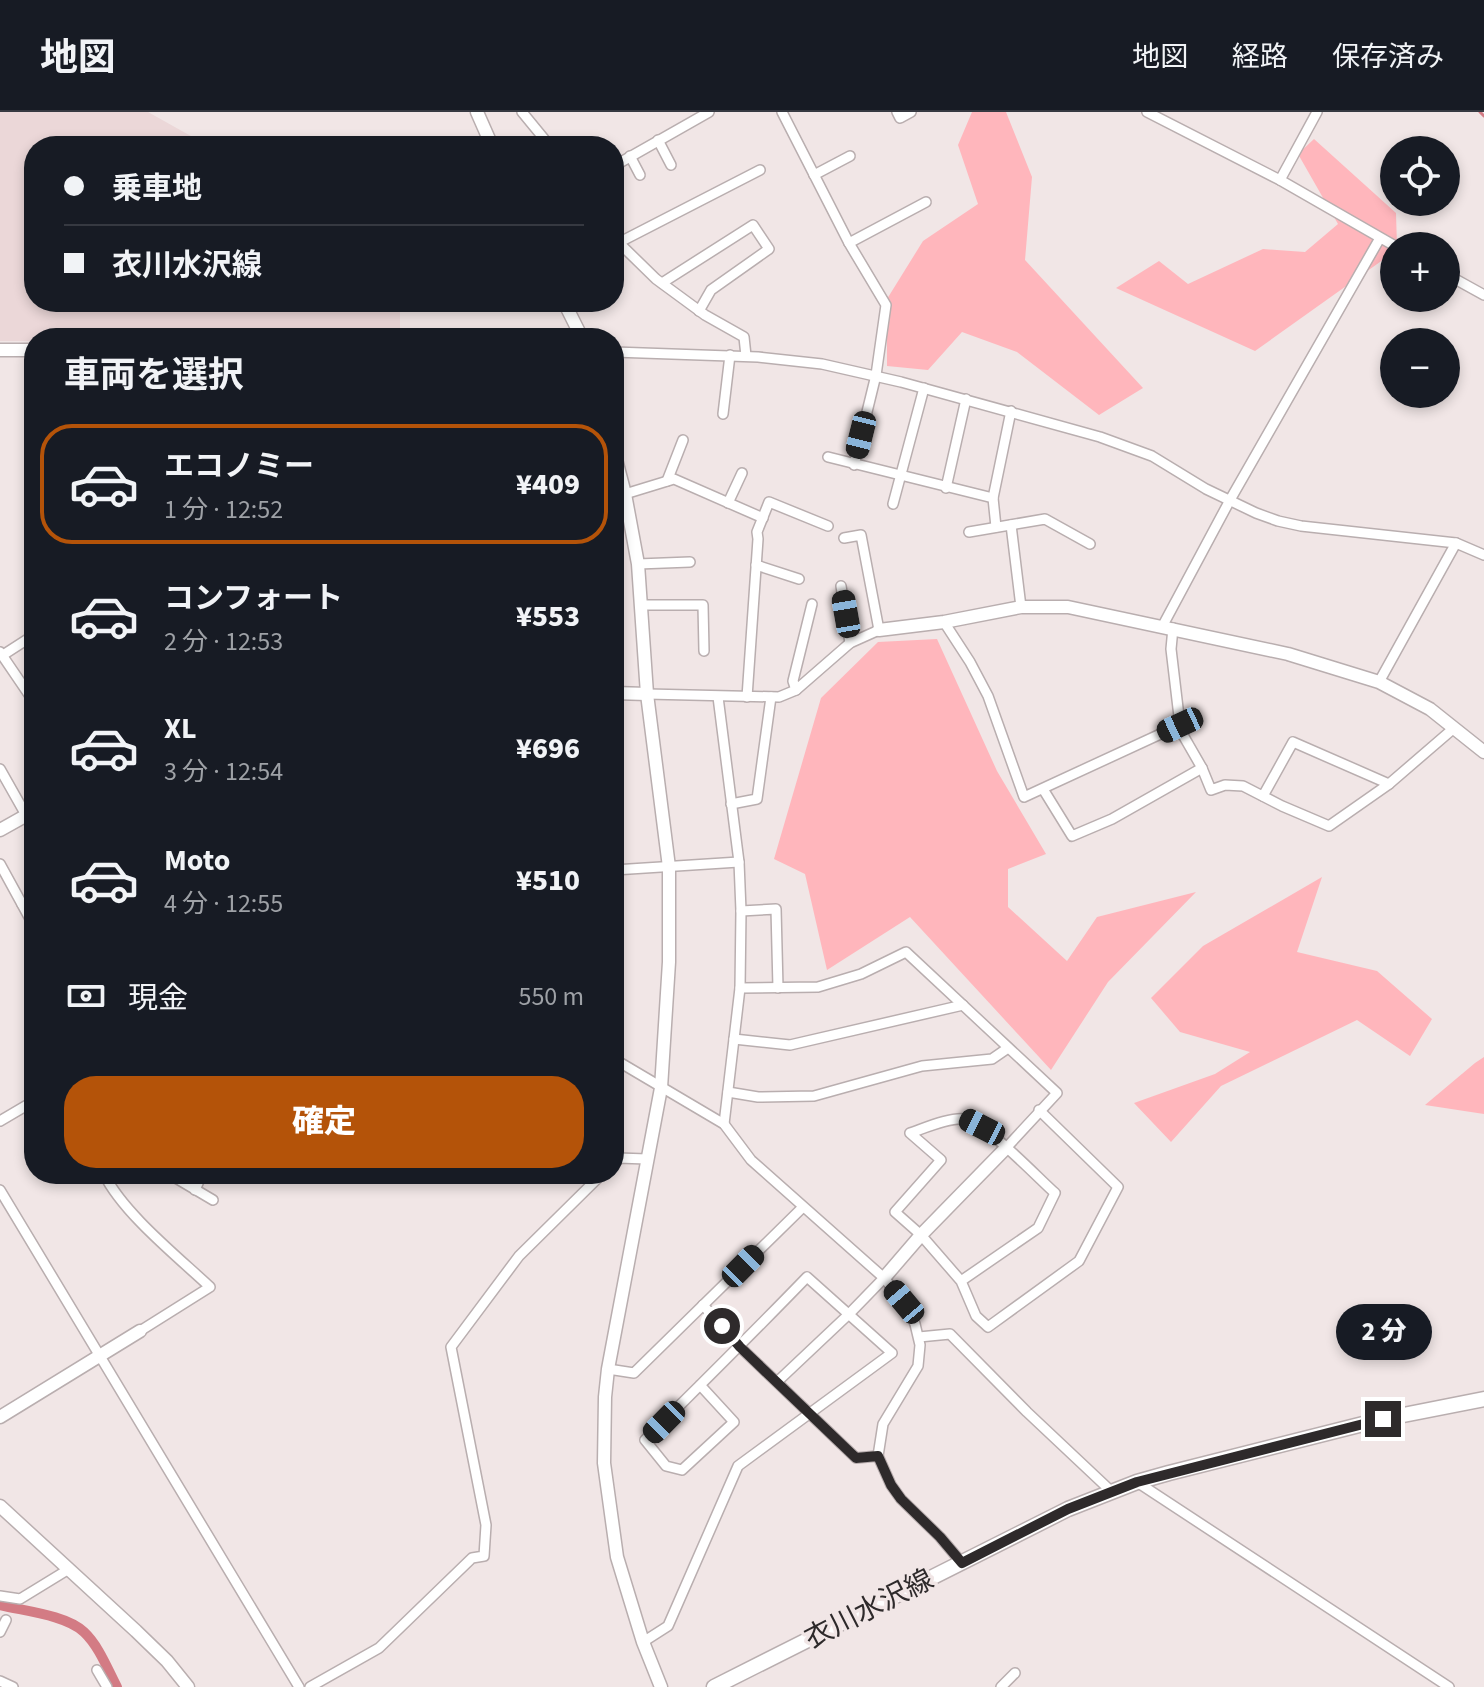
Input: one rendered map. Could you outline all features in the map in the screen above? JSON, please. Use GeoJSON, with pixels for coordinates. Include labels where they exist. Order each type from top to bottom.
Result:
{"type":"FeatureCollection","features":[{"type":"Feature","properties":{"kind":"main road","name":"衣川水沢線"},"geometry":{"type":"LineString","coordinates":[[714,1687],[1068,1509],[1137,1482],[1383,1419],[1484,1399]]}},
{"type":"Feature","properties":{"kind":"street"},"geometry":{"type":"LineString","coordinates":[[477,112],[488,136]]}},
{"type":"Feature","properties":{"kind":"street"},"geometry":{"type":"LineString","coordinates":[[522,112],[542,136]]}},
{"type":"Feature","properties":{"kind":"street"},"geometry":{"type":"LineString","coordinates":[[624,160],[658,140],[687,117],[709,112]]}},
{"type":"Feature","properties":{"kind":"street"},"geometry":{"type":"LineString","coordinates":[[782,112],[849,243],[886,305],[876,375],[854,465]]}},
{"type":"Feature","properties":{"kind":"street"},"geometry":{"type":"LineString","coordinates":[[897,112],[900,118],[911,112]]}},
{"type":"Feature","properties":{"kind":"street"},"geometry":{"type":"LineString","coordinates":[[1147,112],[1280,180],[1380,238],[1230,500],[1168,628],[1183,735],[1211,790],[1225,785],[1243,786],[1329,826],[1389,784],[1454,728]]}},
{"type":"Feature","properties":{"kind":"street"},"geometry":{"type":"LineString","coordinates":[[1280,180],[1317,112]]}},
{"type":"Feature","properties":{"kind":"street"},"geometry":{"type":"LineString","coordinates":[[658,140],[671,165]]}},
{"type":"Feature","properties":{"kind":"street"},"geometry":{"type":"LineString","coordinates":[[630,156],[640,175]]}},
{"type":"Feature","properties":{"kind":"street"},"geometry":{"type":"LineString","coordinates":[[814,175],[850,156]]}},
{"type":"Feature","properties":{"kind":"street"},"geometry":{"type":"LineString","coordinates":[[624,236],[760,170]]}},
{"type":"Feature","properties":{"kind":"street"},"geometry":{"type":"LineString","coordinates":[[849,243],[926,202]]}},
{"type":"Feature","properties":{"kind":"street"},"geometry":{"type":"LineString","coordinates":[[662,283],[753,225],[769,249],[711,290],[699,311]]}},
{"type":"Feature","properties":{"kind":"street"},"geometry":{"type":"LineString","coordinates":[[624,247],[662,283],[699,311],[744,337],[746,356]]}},
{"type":"Feature","properties":{"kind":"street"},"geometry":{"type":"LineString","coordinates":[[1460,282],[1484,295]]}},
{"type":"Feature","properties":{"kind":"street"},"geometry":{"type":"LineString","coordinates":[[0,350],[24,350]]}},
{"type":"Feature","properties":{"kind":"street"},"geometry":{"type":"LineString","coordinates":[[624,352],[746,356],[822,364],[876,375],[1100,437],[1152,456],[1206,489],[1278,521],[1456,543],[1484,555]]}},
{"type":"Feature","properties":{"kind":"street"},"geometry":{"type":"LineString","coordinates":[[723,414],[730,355]]}},
{"type":"Feature","properties":{"kind":"street"},"geometry":{"type":"LineString","coordinates":[[893,504],[924,388]]}},
{"type":"Feature","properties":{"kind":"street"},"geometry":{"type":"LineString","coordinates":[[946,488],[966,399]]}},
{"type":"Feature","properties":{"kind":"street"},"geometry":{"type":"LineString","coordinates":[[996,527],[993,498],[1011,411]]}},
{"type":"Feature","properties":{"kind":"street"},"geometry":{"type":"LineString","coordinates":[[667,481],[683,440]]}},
{"type":"Feature","properties":{"kind":"street"},"geometry":{"type":"LineString","coordinates":[[828,457],[993,498]]}},
{"type":"Feature","properties":{"kind":"street"},"geometry":{"type":"LineString","coordinates":[[728,503],[742,473]]}},
{"type":"Feature","properties":{"kind":"street"},"geometry":{"type":"LineString","coordinates":[[625,494],[674,479],[763,518]]}},
{"type":"Feature","properties":{"kind":"street"},"geometry":{"type":"LineString","coordinates":[[624,490],[638,564],[647,694],[669,867],[669,962],[661,1088],[608,1369],[604,1463],[617,1557],[643,1642],[661,1687]]}},
{"type":"Feature","properties":{"kind":"street"},"geometry":{"type":"LineString","coordinates":[[747,697],[757,532],[769,502],[828,526]]}},
{"type":"Feature","properties":{"kind":"street"},"geometry":{"type":"LineString","coordinates":[[969,532],[1045,519],[1090,544]]}},
{"type":"Feature","properties":{"kind":"street"},"geometry":{"type":"LineString","coordinates":[[1011,525],[1021,607]]}},
{"type":"Feature","properties":{"kind":"street"},"geometry":{"type":"LineString","coordinates":[[844,538],[861,535],[879,630]]}},
{"type":"Feature","properties":{"kind":"street"},"geometry":{"type":"LineString","coordinates":[[1379,682],[1456,543]]}},
{"type":"Feature","properties":{"kind":"street"},"geometry":{"type":"LineString","coordinates":[[638,564],[690,562]]}},
{"type":"Feature","properties":{"kind":"street"},"geometry":{"type":"LineString","coordinates":[[756,565],[799,579]]}},
{"type":"Feature","properties":{"kind":"street"},"geometry":{"type":"LineString","coordinates":[[841,586],[850,643]]}},
{"type":"Feature","properties":{"kind":"street"},"geometry":{"type":"LineString","coordinates":[[796,690],[793,681],[812,604]]}},
{"type":"Feature","properties":{"kind":"street"},"geometry":{"type":"LineString","coordinates":[[641,605],[703,605],[704,651]]}},
{"type":"Feature","properties":{"kind":"street"},"geometry":{"type":"LineString","coordinates":[[624,693],[779,697],[796,690],[850,643],[879,630],[944,622],[1021,607],[1068,607],[1288,654],[1379,682],[1430,709],[1484,752]]}},
{"type":"Feature","properties":{"kind":"street"},"geometry":{"type":"LineString","coordinates":[[944,622],[988,696],[1024,797],[1180,725]]}},
{"type":"Feature","properties":{"kind":"street"},"geometry":{"type":"LineString","coordinates":[[24,641],[1,654],[24,687]]}},
{"type":"Feature","properties":{"kind":"street"},"geometry":{"type":"LineString","coordinates":[[718,697],[739,862],[741,911],[740,988],[724,1124]]}},
{"type":"Feature","properties":{"kind":"street"},"geometry":{"type":"LineString","coordinates":[[731,804],[757,799],[771,697]]}},
{"type":"Feature","properties":{"kind":"street"},"geometry":{"type":"LineString","coordinates":[[1263,796],[1293,742],[1389,784]]}},
{"type":"Feature","properties":{"kind":"street"},"geometry":{"type":"LineString","coordinates":[[1043,789],[1072,836],[1112,819],[1202,768]]}},
{"type":"Feature","properties":{"kind":"street"},"geometry":{"type":"LineString","coordinates":[[0,769],[24,804]]}},
{"type":"Feature","properties":{"kind":"street"},"geometry":{"type":"LineString","coordinates":[[0,830],[24,816]]}},
{"type":"Feature","properties":{"kind":"street"},"geometry":{"type":"LineString","coordinates":[[624,869],[739,862]]}},
{"type":"Feature","properties":{"kind":"street"},"geometry":{"type":"LineString","coordinates":[[0,864],[24,908]]}},
{"type":"Feature","properties":{"kind":"street"},"geometry":{"type":"LineString","coordinates":[[741,911],[776,909],[778,988]]}},
{"type":"Feature","properties":{"kind":"street"},"geometry":{"type":"LineString","coordinates":[[740,988],[818,987],[861,974],[906,952],[1057,1093],[884,1278],[778,1381]]}},
{"type":"Feature","properties":{"kind":"street"},"geometry":{"type":"LineString","coordinates":[[734,1039],[790,1045],[963,1005]]}},
{"type":"Feature","properties":{"kind":"street"},"geometry":{"type":"LineString","coordinates":[[728,1092],[758,1097],[814,1096],[922,1066],[992,1059],[1008,1048]]}},
{"type":"Feature","properties":{"kind":"street"},"geometry":{"type":"LineString","coordinates":[[624,1065],[724,1124],[751,1160],[884,1278],[909,1309],[919,1337],[918,1366],[883,1424],[878,1456],[901,1499],[962,1563]]}},
{"type":"Feature","properties":{"kind":"street"},"geometry":{"type":"LineString","coordinates":[[0,1121],[24,1107]]}},
{"type":"Feature","properties":{"kind":"street"},"geometry":{"type":"LineString","coordinates":[[961,1281],[1038,1228],[1055,1193],[982,1127],[966,1119],[948,1121],[910,1133],[941,1160],[895,1212],[921,1235],[961,1281],[976,1316],[988,1327],[1079,1261],[1118,1187],[1039,1110]]}},
{"type":"Feature","properties":{"kind":"street"},"geometry":{"type":"LineString","coordinates":[[624,1158],[647,1159]]}},
{"type":"Feature","properties":{"kind":"street"},"geometry":{"type":"LineString","coordinates":[[0,1417],[210,1287],[141,1221],[109,1184]]}},
{"type":"Feature","properties":{"kind":"street"},"geometry":{"type":"LineString","coordinates":[[185,1184],[213,1200]]}},
{"type":"Feature","properties":{"kind":"street"},"geometry":{"type":"LineString","coordinates":[[195,1190],[198,1184]]}},
{"type":"Feature","properties":{"kind":"street"},"geometry":{"type":"LineString","coordinates":[[310,1687],[379,1648],[472,1558],[484,1556],[486,1525],[451,1347],[519,1256],[592,1184]]}},
{"type":"Feature","properties":{"kind":"street"},"geometry":{"type":"LineString","coordinates":[[0,1190],[299,1687]]}},
{"type":"Feature","properties":{"kind":"street"},"geometry":{"type":"LineString","coordinates":[[608,1369],[634,1373],[802,1208]]}},
{"type":"Feature","properties":{"kind":"street"},"geometry":{"type":"LineString","coordinates":[[643,1642],[668,1626],[738,1466],[892,1353],[807,1277],[645,1440],[666,1466],[682,1470],[734,1422],[700,1385]]}},
{"type":"Feature","properties":{"kind":"street"},"geometry":{"type":"LineString","coordinates":[[703,1305],[740,1347],[856,1458],[878,1456]]}},
{"type":"Feature","properties":{"kind":"street"},"geometry":{"type":"LineString","coordinates":[[919,1337],[950,1334],[1112,1492]]}},
{"type":"Feature","properties":{"kind":"street"},"geometry":{"type":"LineString","coordinates":[[1137,1482],[1449,1687]]}},
{"type":"Feature","properties":{"kind":"street"},"geometry":{"type":"LineString","coordinates":[[0,1506],[167,1661],[188,1687]]}},
{"type":"Feature","properties":{"kind":"street"},"geometry":{"type":"LineString","coordinates":[[0,1596],[20,1599],[69,1569]]}},
{"type":"Feature","properties":{"kind":"street"},"geometry":{"type":"LineString","coordinates":[[0,1632],[6,1620]]}},
{"type":"Feature","properties":{"kind":"street"},"geometry":{"type":"LineString","coordinates":[[97,1670],[107,1687]]}},
{"type":"Feature","properties":{"kind":"street"},"geometry":{"type":"LineString","coordinates":[[1001,1687],[1015,1673]]}},
{"type":"Feature","properties":{"kind":"street"},"geometry":{"type":"LineString","coordinates":[[0,1681],[13,1687]]}},
{"type":"Feature","properties":{"kind":"shaded area"},"geometry":{"type":"Polygon","coordinates":[[[0,112],[148,112],[191,136],[24,136],[24,312],[400,312],[400,328],[24,328],[24,341],[0,341],[0,112]]]}},
{"type":"Feature","properties":{"kind":"shaded area"},"geometry":{"type":"Polygon","coordinates":[[[972,112],[1006,112],[1032,177],[1025,260],[1143,388],[1099,415],[1017,352],[962,332],[928,370],[887,366],[887,299],[923,241],[978,204],[958,145],[972,112]]]}},
{"type":"Feature","properties":{"kind":"shaded area"},"geometry":{"type":"Polygon","coordinates":[[[1314,139],[1380,199],[1380,216],[1396,216],[1397,232],[1380,232],[1380,262],[1255,351],[1116,288],[1159,261],[1188,284],[1263,249],[1305,252],[1338,224],[1298,154],[1314,139]]]}},
{"type":"Feature","properties":{"kind":"shaded area"},"geometry":{"type":"Polygon","coordinates":[[[937,639],[997,771],[1046,854],[1008,869],[1008,907],[1067,961],[1097,917],[1196,892],[1108,982],[1051,1070],[910,917],[827,970],[805,874],[774,859],[821,698],[878,642],[937,639]]]}},
{"type":"Feature","properties":{"kind":"shaded area"},"geometry":{"type":"Polygon","coordinates":[[[1322,877],[1297,952],[1377,971],[1432,1019],[1410,1056],[1357,1020],[1221,1086],[1171,1142],[1134,1103],[1215,1074],[1250,1052],[1180,1032],[1151,998],[1203,946],[1322,877]]]}},
{"type":"Feature","properties":{"kind":"shaded area"},"geometry":{"type":"Polygon","coordinates":[[[1484,1057],[1484,1114],[1425,1105],[1475,1063],[1484,1057]]]}},
{"type":"Feature","properties":{"kind":"waterway"},"geometry":{"type":"LineString","coordinates":[[1480,112],[1484,116]]}},
{"type":"Feature","properties":{"kind":"waterway"},"geometry":{"type":"LineString","coordinates":[[0,1605],[67,1621],[76,1626],[94,1644],[117,1687]]}},
{"type":"Feature","properties":{"kind":"route"},"geometry":{"type":"LineString","coordinates":[[722,1326],[856,1458],[878,1456],[901,1499],[962,1563],[1068,1509],[1137,1482],[1383,1419]]}}]}
